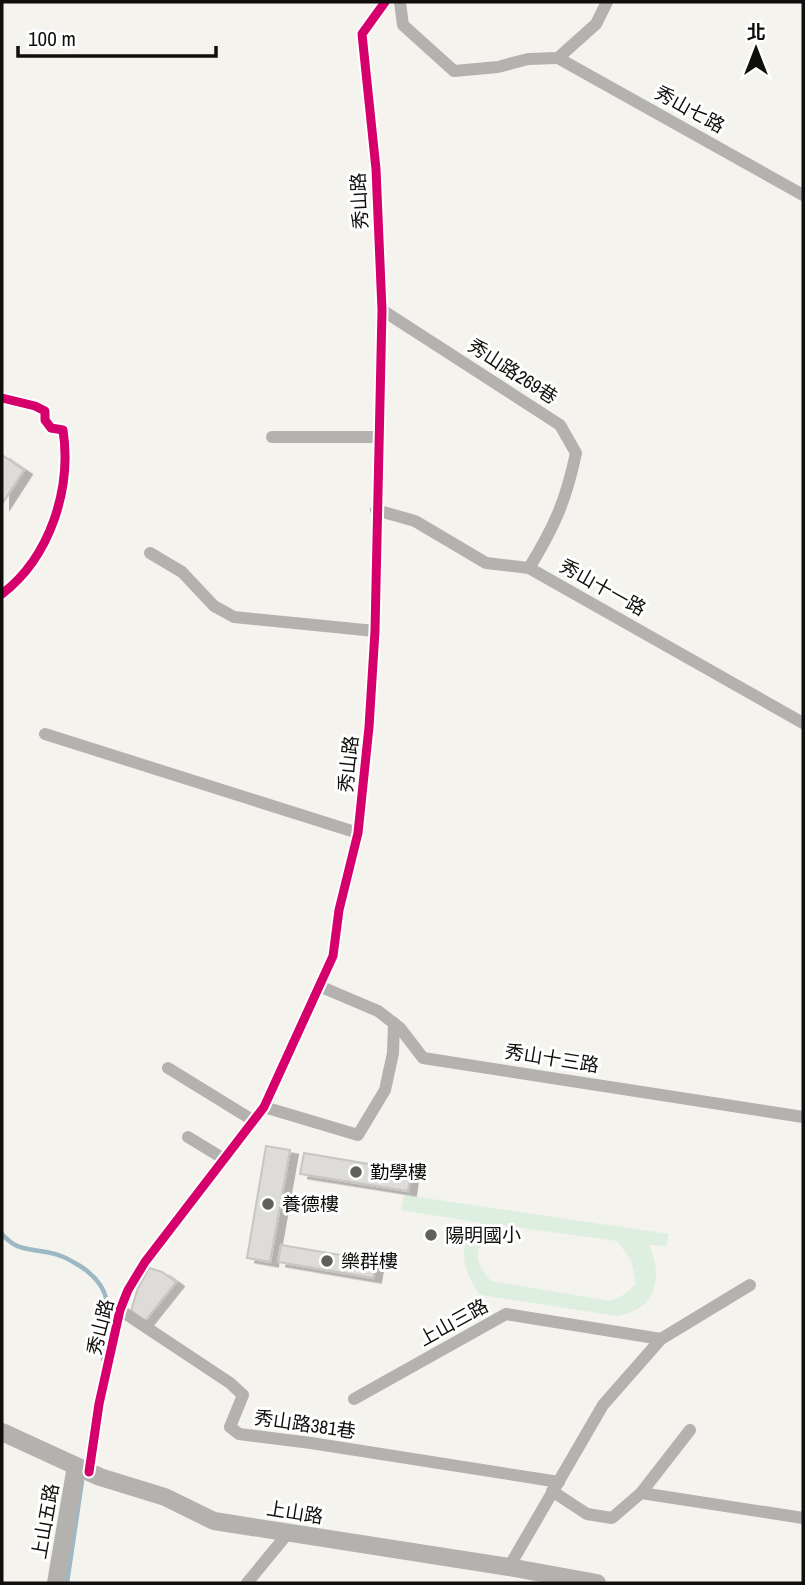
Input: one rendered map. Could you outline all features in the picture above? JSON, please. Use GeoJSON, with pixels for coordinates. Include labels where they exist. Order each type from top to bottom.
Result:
{"type":"FeatureCollection","features":[{"type":"Feature","properties":{"kind":"street","name":"秀山路"},"geometry":{"type":"LineString","coordinates":[[83,1469],[120,1310],[128,1290],[144,1264],[264,1107],[333,957],[339,910],[358,833],[375,631],[382,310],[376,169],[362,34],[385,2]]}},
{"type":"Feature","properties":{"kind":"street"},"geometry":{"type":"LineString","coordinates":[[400,2],[403,25],[454,71],[498,67],[528,59],[558,58],[596,24],[607,2]]}},
{"type":"Feature","properties":{"kind":"street","name":"秀山七路"},"geometry":{"type":"LineString","coordinates":[[558,58],[803,195]]}},
{"type":"Feature","properties":{"kind":"street","name":"秀山路269巷"},"geometry":{"type":"LineString","coordinates":[[382,310],[561,425],[576,453],[568,492],[551,533],[529,568]]}},
{"type":"Feature","properties":{"kind":"street"},"geometry":{"type":"LineString","coordinates":[[272,437],[378,438]]}},
{"type":"Feature","properties":{"kind":"street","name":"秀山十一路"},"geometry":{"type":"LineString","coordinates":[[376,510],[415,521],[486,563],[529,568],[803,723]]}},
{"type":"Feature","properties":{"kind":"street"},"geometry":{"type":"LineString","coordinates":[[150,553],[182,572],[214,606],[234,617],[375,631]]}},
{"type":"Feature","properties":{"kind":"street"},"geometry":{"type":"LineString","coordinates":[[45,734],[358,833]]}},
{"type":"Feature","properties":{"kind":"street","name":"秀山十三路"},"geometry":{"type":"LineString","coordinates":[[319,986],[378,1011],[394,1023],[423,1058],[803,1117]]}},
{"type":"Feature","properties":{"kind":"street"},"geometry":{"type":"LineString","coordinates":[[264,1107],[358,1135],[385,1090],[393,1053],[394,1023]]}},
{"type":"Feature","properties":{"kind":"street"},"geometry":{"type":"LineString","coordinates":[[168,1068],[254,1121]]}},
{"type":"Feature","properties":{"kind":"street"},"geometry":{"type":"LineString","coordinates":[[188,1138],[224,1159]]}},
{"type":"Feature","properties":{"kind":"street"},"geometry":{"type":"LineString","coordinates":[[509,1567],[603,1405],[661,1339],[750,1284]]}},
{"type":"Feature","properties":{"kind":"street","name":"秀山路381巷"},"geometry":{"type":"LineString","coordinates":[[120,1310],[230,1383],[243,1395],[230,1427],[239,1434],[311,1443],[556,1487]]}},
{"type":"Feature","properties":{"kind":"street","name":"上山三路"},"geometry":{"type":"LineString","coordinates":[[354,1399],[506,1314],[661,1339]]}},
{"type":"Feature","properties":{"kind":"street"},"geometry":{"type":"LineString","coordinates":[[556,1487],[587,1514],[612,1518],[641,1493],[690,1430]]}},
{"type":"Feature","properties":{"kind":"street","name":"上山路"},"geometry":{"type":"LineString","coordinates":[[2,1433],[83,1469],[165,1497],[214,1521],[509,1567],[589,1583]]}},
{"type":"Feature","properties":{"kind":"street","name":"上山五路"},"geometry":{"type":"LineString","coordinates":[[56,1583],[83,1469]]}},
{"type":"Feature","properties":{"kind":"street"},"geometry":{"type":"LineString","coordinates":[[641,1493],[803,1518]]}},
{"type":"Feature","properties":{"kind":"street"},"geometry":{"type":"LineString","coordinates":[[247,1583],[289,1532]]}},
{"type":"Feature","properties":{"kind":"green space"},"geometry":{"type":"Polygon","coordinates":[[[404,1195],[669,1234],[666,1246],[649,1245],[654,1257],[656,1280],[648,1300],[630,1313],[617,1316],[480,1295],[468,1274],[464,1250],[470,1233],[481,1223],[401,1210],[404,1195]],[[501,1225],[481,1244],[478,1257],[479,1264],[491,1281],[611,1301],[636,1284],[631,1260],[617,1241],[501,1225]]]}},
{"type":"Feature","properties":{"kind":"building"},"geometry":{"type":"Polygon","coordinates":[[[2,455],[24,470],[2,504],[2,455]]]}},
{"type":"Feature","properties":{"kind":"building","name":"養德樓"},"geometry":{"type":"Polygon","coordinates":[[[266,1146],[290,1150],[270,1262],[247,1258],[266,1146]]]}},
{"type":"Feature","properties":{"kind":"building","name":"勤學樓"},"geometry":{"type":"Polygon","coordinates":[[[304,1153],[411,1171],[408,1191],[300,1174],[304,1153]]]}},
{"type":"Feature","properties":{"kind":"building","name":"樂群樓"},"geometry":{"type":"Polygon","coordinates":[[[281,1245],[376,1261],[373,1278],[278,1262],[281,1245]]]}},
{"type":"Feature","properties":{"kind":"building"},"geometry":{"type":"Polygon","coordinates":[[[149,1268],[162,1272],[176,1282],[145,1321],[131,1311],[138,1288],[149,1268]]]}},
{"type":"Feature","properties":{"kind":"waterway"},"geometry":{"type":"LineString","coordinates":[[2,1234],[17,1246],[68,1259],[101,1285],[108,1307],[103,1359]]}},
{"type":"Feature","properties":{"kind":"waterway"},"geometry":{"type":"LineString","coordinates":[[67,1583],[82,1481]]}},
{"type":"Feature","properties":{"kind":"cycle path"},"geometry":{"type":"LineString","coordinates":[[89,1472],[99,1404],[120,1310],[128,1290],[145,1262],[264,1107],[333,956],[339,910],[358,833],[375,631],[382,310],[376,169],[362,34],[385,2]]}},
{"type":"Feature","properties":{"kind":"cycle path"},"geometry":{"type":"LineString","coordinates":[[2,398],[45,411],[45,420],[51,428],[63,430],[65,452],[60,498],[45,541],[19,579],[2,594]]}},
{"type":"Feature","properties":{"kind":"place","name":"勤學樓"},"geometry":{"type":"Point","coordinates":[356,1172]}},
{"type":"Feature","properties":{"kind":"place","name":"養德樓"},"geometry":{"type":"Point","coordinates":[268,1204]}},
{"type":"Feature","properties":{"kind":"place","name":"陽明國小"},"geometry":{"type":"Point","coordinates":[431,1235]}},
{"type":"Feature","properties":{"kind":"place","name":"樂群樓"},"geometry":{"type":"Point","coordinates":[327,1261]}}]}
